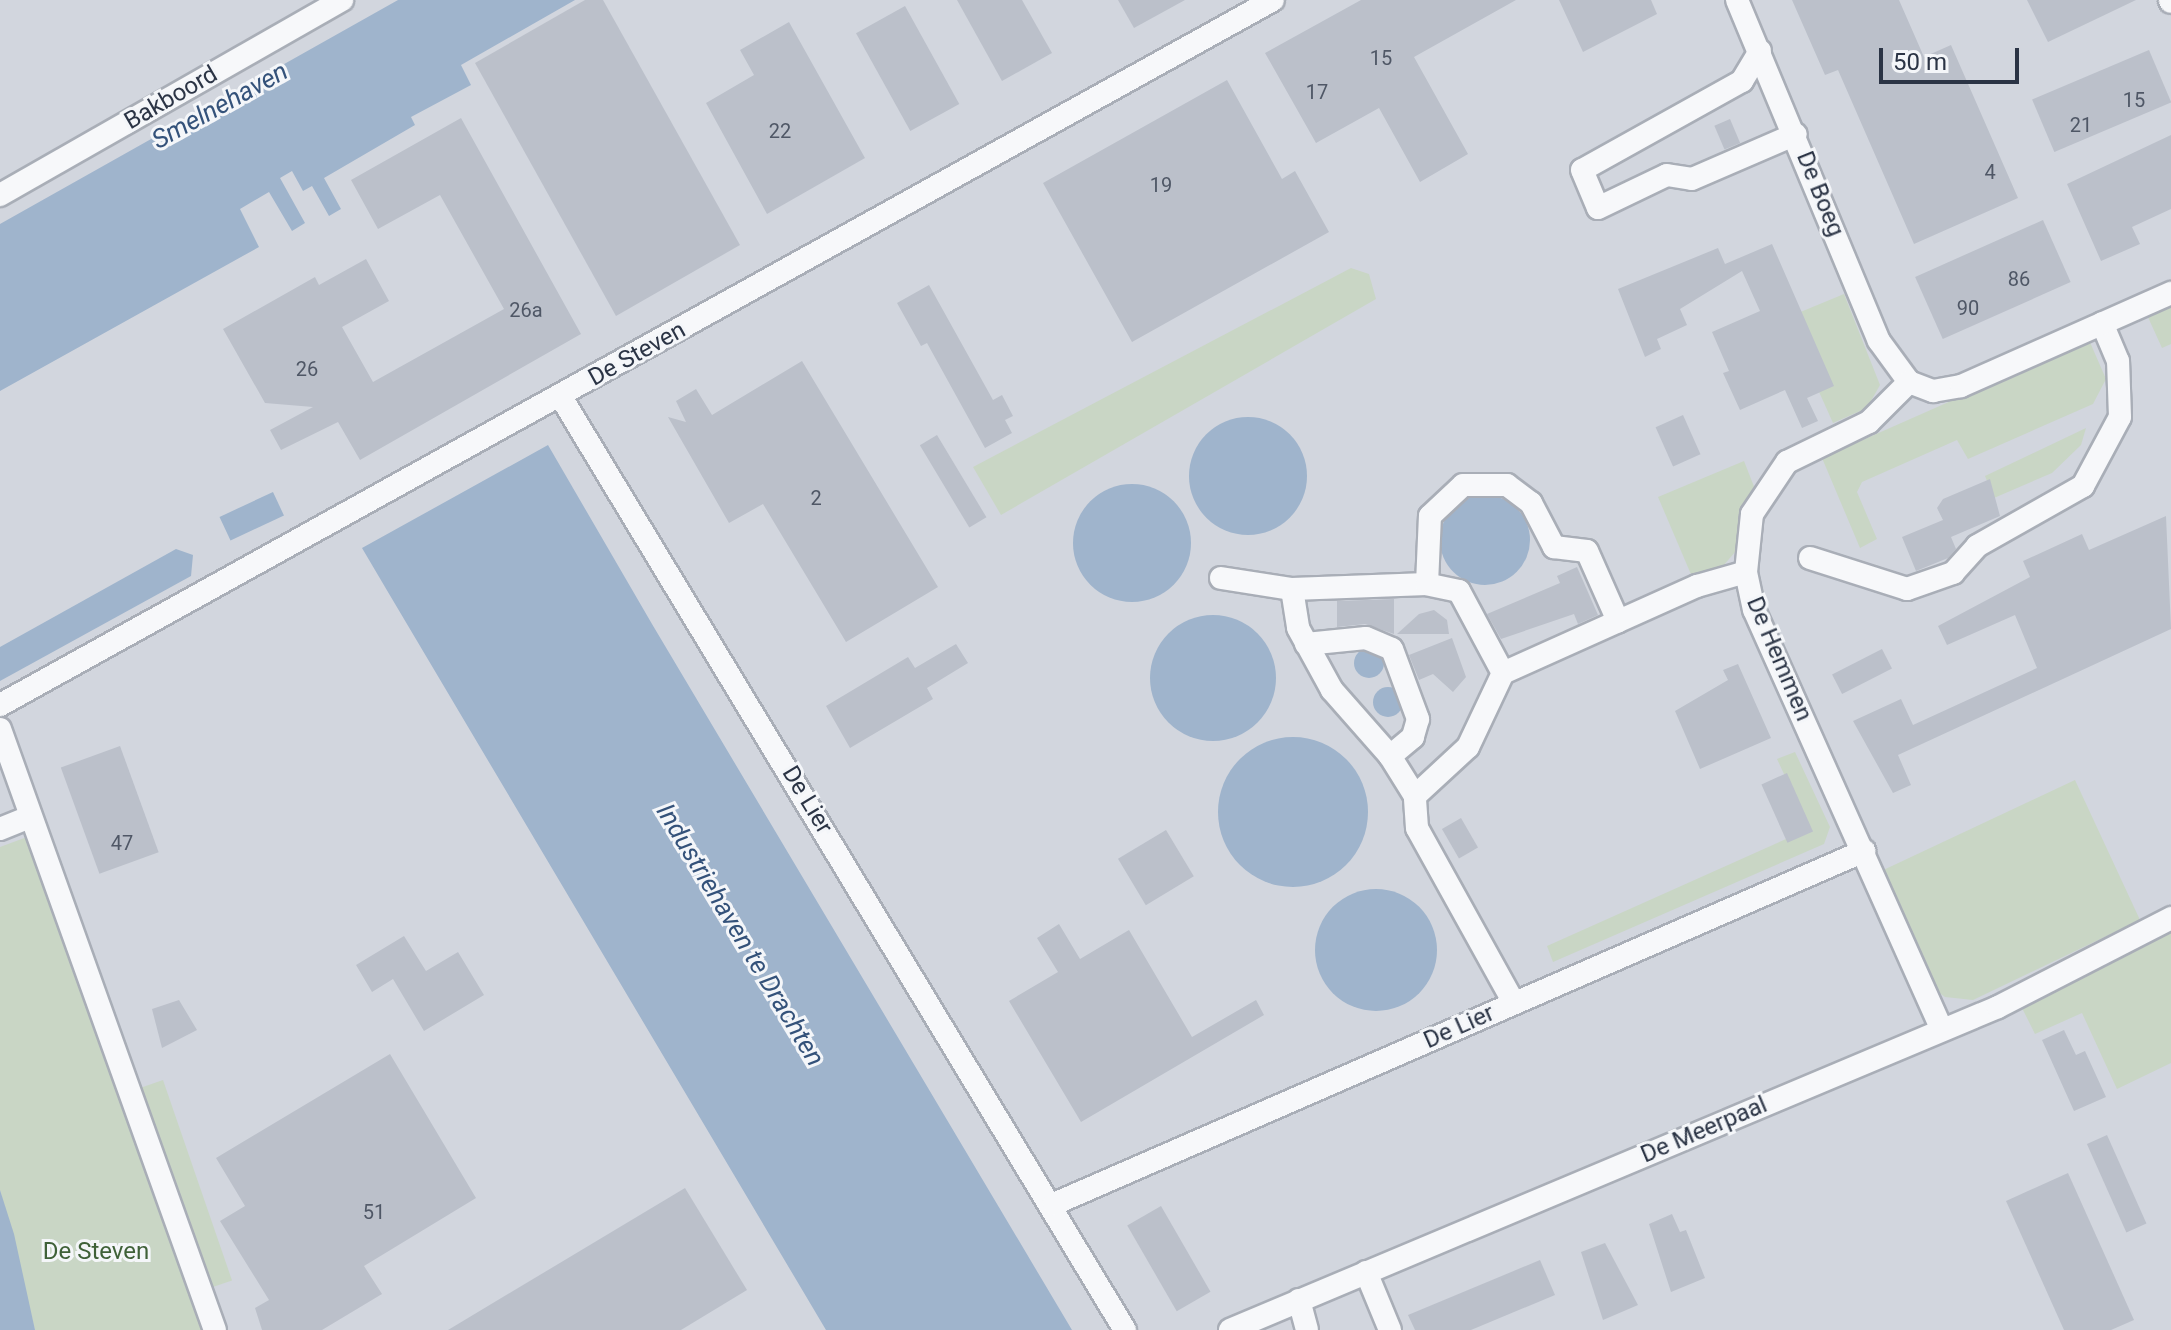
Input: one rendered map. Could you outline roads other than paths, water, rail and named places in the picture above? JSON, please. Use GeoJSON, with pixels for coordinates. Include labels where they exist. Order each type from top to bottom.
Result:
{"type":"FeatureCollection","features":[{"type":"Feature","properties":{"kind":"street","name":"Bakboord"},"geometry":{"type":"LineString","coordinates":[[0,195],[342,0]]}},
{"type":"Feature","properties":{"kind":"street","name":"De Steven"},"geometry":{"type":"LineString","coordinates":[[0,705],[1273,0]]}},
{"type":"Feature","properties":{"kind":"street","name":"De Boeg"},"geometry":{"type":"LineString","coordinates":[[1737,0],[1796,134],[1879,341],[1909,382]]}},
{"type":"Feature","properties":{"kind":"street"},"geometry":{"type":"LineString","coordinates":[[1760,51],[1742,81],[1582,170],[1598,208],[1667,175],[1692,179],[1796,134]]}},
{"type":"Feature","properties":{"kind":"street"},"geometry":{"type":"LineString","coordinates":[[1909,382],[1933,391],[1961,386],[2171,293]]}},
{"type":"Feature","properties":{"kind":"street"},"geometry":{"type":"LineString","coordinates":[[1810,558],[1907,589],[1953,573],[1977,546],[2083,486],[2120,417],[2118,361],[2102,323]]}},
{"type":"Feature","properties":{"kind":"street","name":"De Hemmen"},"geometry":{"type":"LineString","coordinates":[[1909,382],[1869,422],[1787,462],[1752,514],[1746,572],[1754,610],[1942,1030]]}},
{"type":"Feature","properties":{"kind":"street","name":"De Lier"},"geometry":{"type":"LineString","coordinates":[[561,397],[1054,1204],[1125,1330]]}},
{"type":"Feature","properties":{"kind":"street"},"geometry":{"type":"LineString","coordinates":[[1427,584],[1426,530],[1438,503],[1463,485],[1492,481],[1531,503],[1554,547],[1587,551],[1618,621]]}},
{"type":"Feature","properties":{"kind":"street"},"geometry":{"type":"LineString","coordinates":[[1415,796],[1468,747],[1503,673],[1618,621],[1746,572]]}},
{"type":"Feature","properties":{"kind":"street"},"geometry":{"type":"LineString","coordinates":[[1221,578],[1292,589],[1427,584],[1459,591],[1503,673]]}},
{"type":"Feature","properties":{"kind":"street"},"geometry":{"type":"LineString","coordinates":[[1292,589],[1306,644],[1345,709],[1390,756],[1415,796],[1417,828],[1514,1003]]}},
{"type":"Feature","properties":{"kind":"street"},"geometry":{"type":"LineString","coordinates":[[1306,644],[1366,638],[1392,649],[1418,719],[1413,737],[1390,756]]}},
{"type":"Feature","properties":{"kind":"street"},"geometry":{"type":"LineString","coordinates":[[0,729],[215,1330]]}},
{"type":"Feature","properties":{"kind":"street"},"geometry":{"type":"LineString","coordinates":[[0,829],[30,817]]}},
{"type":"Feature","properties":{"kind":"street","name":"De Lier"},"geometry":{"type":"LineString","coordinates":[[1054,1204],[1864,851]]}},
{"type":"Feature","properties":{"kind":"street","name":"De Meerpaal"},"geometry":{"type":"LineString","coordinates":[[1230,1330],[1942,1030],[2171,918]]}},
{"type":"Feature","properties":{"kind":"street"},"geometry":{"type":"LineString","coordinates":[[1366,1272],[1390,1330]]}},
{"type":"Feature","properties":{"kind":"street"},"geometry":{"type":"LineString","coordinates":[[1299,1300],[1307,1330]]}},
{"type":"Feature","properties":{"kind":"water","name":"Smelnehaven"},"geometry":{"type":"Polygon","coordinates":[[[398,0],[575,0],[461,65],[471,85],[411,117],[415,125],[324,178],[341,209],[329,216],[312,186],[303,191],[292,171],[280,178],[305,223],[292,231],[269,192],[240,209],[259,247],[0,391],[0,224],[398,0]]]}},
{"type":"Feature","properties":{"kind":"water"},"geometry":{"type":"Polygon","coordinates":[[[1248,417],[1271,421],[1290,434],[1303,453],[1307,476],[1303,499],[1290,518],[1271,531],[1248,535],[1225,531],[1206,518],[1193,499],[1189,476],[1193,453],[1206,434],[1225,421],[1248,417]]]}},
{"type":"Feature","properties":{"kind":"water","name":"Industriehaven te Drachten"},"geometry":{"type":"Polygon","coordinates":[[[548,445],[1072,1330],[826,1330],[362,548],[548,445]]]}},
{"type":"Feature","properties":{"kind":"water"},"geometry":{"type":"Polygon","coordinates":[[[1132,484],[1155,488],[1174,501],[1187,520],[1191,543],[1187,566],[1174,585],[1155,598],[1132,602],[1109,598],[1090,585],[1077,566],[1073,543],[1077,520],[1090,501],[1109,488],[1132,484]]]}},
{"type":"Feature","properties":{"kind":"water"},"geometry":{"type":"Polygon","coordinates":[[[273,492],[284,516],[231,540],[220,517],[273,492]]]}},
{"type":"Feature","properties":{"kind":"water"},"geometry":{"type":"Polygon","coordinates":[[[1476,495],[1494,495],[1510,502],[1523,515],[1530,531],[1530,549],[1523,565],[1510,578],[1494,585],[1476,585],[1460,578],[1447,565],[1440,549],[1440,531],[1447,515],[1460,502],[1476,495]]]}},
{"type":"Feature","properties":{"kind":"water"},"geometry":{"type":"Polygon","coordinates":[[[176,549],[193,555],[191,576],[0,681],[0,647],[176,549]]]}},
{"type":"Feature","properties":{"kind":"water"},"geometry":{"type":"Polygon","coordinates":[[[1213,615],[1237,620],[1258,633],[1271,654],[1276,678],[1271,702],[1258,723],[1237,736],[1213,741],[1189,736],[1168,723],[1155,702],[1150,678],[1155,654],[1168,633],[1189,620],[1213,615]]]}},
{"type":"Feature","properties":{"kind":"water"},"geometry":{"type":"Polygon","coordinates":[[[1369,648],[1380,652],[1384,663],[1380,674],[1369,678],[1358,674],[1354,663],[1358,652],[1369,648]]]}},
{"type":"Feature","properties":{"kind":"water"},"geometry":{"type":"Polygon","coordinates":[[[1388,687],[1399,691],[1403,702],[1399,713],[1388,717],[1377,713],[1373,702],[1377,691],[1388,687]]]}},
{"type":"Feature","properties":{"kind":"water"},"geometry":{"type":"Polygon","coordinates":[[[1293,737],[1322,742],[1346,759],[1363,783],[1368,812],[1363,841],[1346,865],[1322,882],[1293,887],[1264,882],[1240,865],[1223,841],[1218,812],[1223,783],[1240,759],[1264,742],[1293,737]]]}},
{"type":"Feature","properties":{"kind":"water"},"geometry":{"type":"Polygon","coordinates":[[[1376,889],[1399,893],[1419,907],[1433,927],[1437,950],[1433,973],[1419,993],[1399,1007],[1376,1011],[1353,1007],[1333,993],[1319,973],[1315,950],[1319,927],[1333,907],[1353,893],[1376,889]]]}},
{"type":"Feature","properties":{"kind":"water"},"geometry":{"type":"Polygon","coordinates":[[[0,1190],[14,1234],[35,1330],[0,1330],[0,1190]]]}}]}
